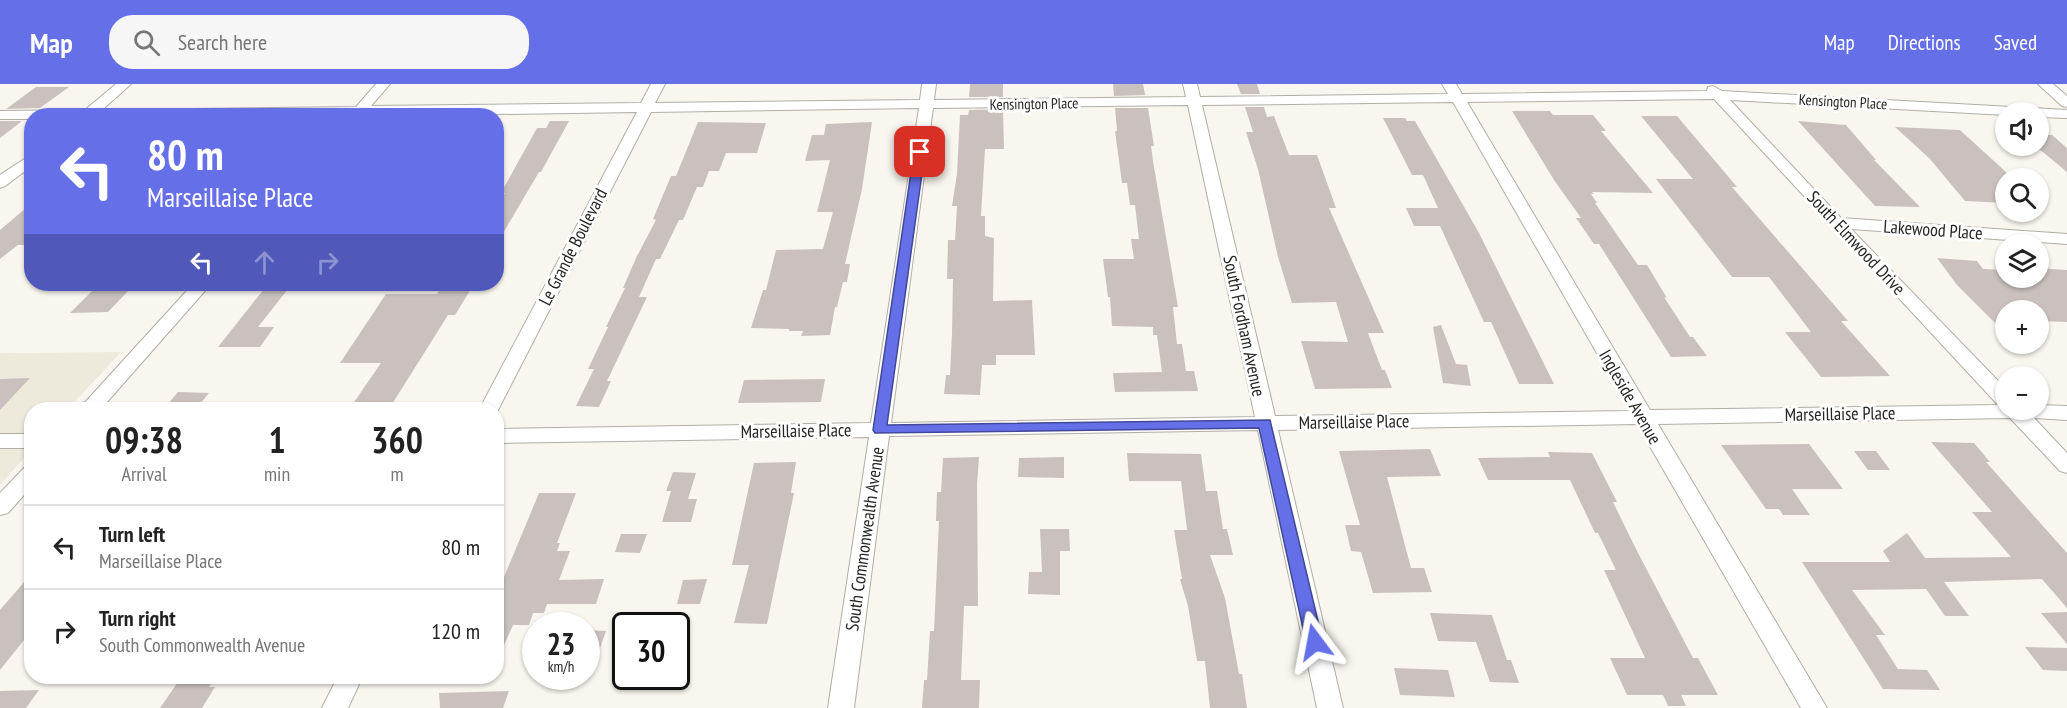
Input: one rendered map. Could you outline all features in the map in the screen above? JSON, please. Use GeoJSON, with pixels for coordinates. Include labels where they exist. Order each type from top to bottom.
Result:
{"type":"FeatureCollection","features":[{"type":"Feature","properties":{"kind":"street"},"geometry":{"type":"LineString","coordinates":[[95,108],[124,84]]}},
{"type":"Feature","properties":{"kind":"street"},"geometry":{"type":"LineString","coordinates":[[361,108],[383,84]]}},
{"type":"Feature","properties":{"kind":"street","name":"Le Grande Boulevard"},"geometry":{"type":"LineString","coordinates":[[493,402],[658,84]]}},
{"type":"Feature","properties":{"kind":"street","name":"South Commonwealth Avenue"},"geometry":{"type":"LineString","coordinates":[[841,708],[929,84]]}},
{"type":"Feature","properties":{"kind":"street"},"geometry":{"type":"LineString","coordinates":[[2045,84],[2067,103]]}},
{"type":"Feature","properties":{"kind":"street","name":"Kensington Place"},"geometry":{"type":"LineString","coordinates":[[504,111],[926,105],[1192,93],[1713,89],[2067,114]]}},
{"type":"Feature","properties":{"kind":"street","name":"South Elmwood Drive"},"geometry":{"type":"LineString","coordinates":[[1713,89],[1836,223],[1995,389]]}},
{"type":"Feature","properties":{"kind":"street","name":"Ingleside Avenue"},"geometry":{"type":"LineString","coordinates":[[1453,92],[1814,708]]}},
{"type":"Feature","properties":{"kind":"street","name":"South Fordham Avenue"},"geometry":{"type":"LineString","coordinates":[[1192,93],[1330,708]]}},
{"type":"Feature","properties":{"kind":"street","name":"Kensington Place"},"geometry":{"type":"LineString","coordinates":[[0,115],[24,115]]}},
{"type":"Feature","properties":{"kind":"street"},"geometry":{"type":"LineString","coordinates":[[0,183],[24,164]]}},
{"type":"Feature","properties":{"kind":"street","name":"Lakewood Place"},"geometry":{"type":"LineString","coordinates":[[1836,223],[2067,239]]}},
{"type":"Feature","properties":{"kind":"street"},"geometry":{"type":"LineString","coordinates":[[95,402],[196,291]]}},
{"type":"Feature","properties":{"kind":"street","name":"Marseillaise Place"},"geometry":{"type":"LineString","coordinates":[[504,436],[1642,416],[1995,407]]}},
{"type":"Feature","properties":{"kind":"street","name":"Marseillaise Place"},"geometry":{"type":"LineString","coordinates":[[2049,411],[2067,413]]}},
{"type":"Feature","properties":{"kind":"street","name":"South Elmwood Drive"},"geometry":{"type":"LineString","coordinates":[[2024,420],[2067,466]]}},
{"type":"Feature","properties":{"kind":"street"},"geometry":{"type":"LineString","coordinates":[[0,441],[24,441]]}},
{"type":"Feature","properties":{"kind":"street"},"geometry":{"type":"LineString","coordinates":[[0,507],[24,481]]}},
{"type":"Feature","properties":{"kind":"street"},"geometry":{"type":"LineString","coordinates":[[335,708],[347,684]]}},
{"type":"Feature","properties":{"kind":"shaded area"},"geometry":{"type":"Polygon","coordinates":[[[121,352],[75,402],[24,402],[24,458],[0,485],[0,353],[121,352]]]}},
{"type":"Feature","properties":{"kind":"building"},"geometry":{"type":"Polygon","coordinates":[[[970,84],[1003,84],[1003,97],[969,97],[970,84]]]}},
{"type":"Feature","properties":{"kind":"building"},"geometry":{"type":"Polygon","coordinates":[[[1113,84],[1143,84],[1145,95],[1114,96],[1113,84]]]}},
{"type":"Feature","properties":{"kind":"building"},"geometry":{"type":"Polygon","coordinates":[[[1237,84],[1257,84],[1260,94],[1241,94],[1237,84]]]}},
{"type":"Feature","properties":{"kind":"building"},"geometry":{"type":"Polygon","coordinates":[[[36,87],[69,87],[40,108],[6,109],[36,87]]]}},
{"type":"Feature","properties":{"kind":"building"},"geometry":{"type":"Polygon","coordinates":[[[1245,107],[1264,107],[1267,117],[1274,116],[1289,155],[1317,155],[1336,208],[1329,208],[1384,333],[1368,333],[1382,370],[1385,370],[1392,388],[1315,389],[1301,341],[1348,342],[1336,302],[1292,303],[1278,257],[1258,169],[1246,132],[1253,132],[1245,107]]]}},
{"type":"Feature","properties":{"kind":"building"},"geometry":{"type":"Polygon","coordinates":[[[1115,108],[1148,108],[1154,146],[1151,146],[1153,161],[1178,307],[1173,307],[1177,344],[1182,344],[1186,371],[1194,371],[1198,391],[1115,392],[1113,373],[1162,372],[1157,335],[1153,335],[1153,327],[1112,326],[1110,297],[1108,297],[1103,259],[1134,259],[1131,239],[1139,239],[1135,205],[1130,205],[1127,183],[1122,183],[1115,131],[1117,131],[1115,108]]]}},
{"type":"Feature","properties":{"kind":"building"},"geometry":{"type":"Polygon","coordinates":[[[1003,109],[1004,149],[985,149],[981,216],[985,216],[985,236],[994,238],[993,301],[1032,300],[1035,355],[996,355],[996,365],[982,365],[980,395],[944,394],[946,375],[950,375],[953,279],[947,279],[948,240],[955,240],[957,206],[952,206],[957,174],[960,115],[968,115],[969,110],[1003,109]]]}},
{"type":"Feature","properties":{"kind":"building"},"geometry":{"type":"Polygon","coordinates":[[[1512,111],[1550,111],[1553,115],[1593,115],[1606,131],[1601,131],[1653,193],[1592,192],[1597,203],[1595,203],[1638,265],[1647,265],[1667,298],[1664,297],[1690,337],[1693,337],[1707,356],[1671,357],[1599,244],[1594,244],[1576,218],[1581,218],[1554,180],[1512,111]]]}},
{"type":"Feature","properties":{"kind":"building"},"geometry":{"type":"Polygon","coordinates":[[[1641,116],[1677,116],[1737,187],[1732,187],[1848,321],[1841,321],[1890,376],[1821,377],[1785,332],[1811,332],[1769,277],[1732,277],[1656,179],[1693,179],[1641,116]]]}},
{"type":"Feature","properties":{"kind":"building"},"geometry":{"type":"Polygon","coordinates":[[[1383,118],[1405,118],[1407,121],[1415,121],[1479,233],[1554,384],[1519,384],[1491,322],[1484,322],[1440,226],[1414,226],[1406,208],[1438,208],[1423,175],[1412,175],[1383,118]]]}},
{"type":"Feature","properties":{"kind":"building"},"geometry":{"type":"Polygon","coordinates":[[[0,121],[22,121],[0,138],[0,121]]]}},
{"type":"Feature","properties":{"kind":"building"},"geometry":{"type":"Polygon","coordinates":[[[550,121],[569,121],[504,231],[504,188],[537,128],[546,128],[550,121]]]}},
{"type":"Feature","properties":{"kind":"building"},"geometry":{"type":"Polygon","coordinates":[[[1798,121],[1846,125],[1876,160],[1874,160],[1920,207],[1875,206],[1798,121]]]}},
{"type":"Feature","properties":{"kind":"building"},"geometry":{"type":"Polygon","coordinates":[[[698,122],[766,123],[757,153],[726,153],[719,171],[709,171],[703,187],[697,187],[683,220],[679,220],[660,259],[656,259],[639,297],[647,297],[607,381],[611,381],[599,407],[576,406],[594,369],[588,369],[608,327],[606,327],[625,288],[623,288],[636,258],[656,220],[653,219],[671,176],[676,176],[698,122]]]}},
{"type":"Feature","properties":{"kind":"building"},"geometry":{"type":"Polygon","coordinates":[[[872,122],[862,189],[845,264],[850,264],[847,282],[843,282],[837,307],[835,307],[830,335],[801,336],[803,331],[751,328],[763,290],[766,290],[776,250],[823,249],[833,212],[817,212],[830,160],[805,161],[812,135],[824,135],[826,124],[872,122]]]}},
{"type":"Feature","properties":{"kind":"building"},"geometry":{"type":"Polygon","coordinates":[[[1895,127],[1960,130],[2002,168],[1995,168],[1995,202],[1965,201],[1930,159],[1895,127]]]}},
{"type":"Feature","properties":{"kind":"building"},"geometry":{"type":"Polygon","coordinates":[[[2049,135],[2067,148],[2067,172],[2048,156],[2049,135]]]}},
{"type":"Feature","properties":{"kind":"building"},"geometry":{"type":"Polygon","coordinates":[[[24,210],[24,245],[18,245],[0,259],[0,230],[24,210]]]}},
{"type":"Feature","properties":{"kind":"building"},"geometry":{"type":"Polygon","coordinates":[[[1937,258],[1977,261],[1983,269],[1995,270],[1995,288],[2049,288],[2049,269],[2067,270],[2067,322],[2049,321],[2049,300],[1995,300],[1995,323],[1957,285],[1937,258]]]}},
{"type":"Feature","properties":{"kind":"building"},"geometry":{"type":"Polygon","coordinates":[[[92,291],[128,291],[108,312],[70,313],[92,291]]]}},
{"type":"Feature","properties":{"kind":"building"},"geometry":{"type":"Polygon","coordinates":[[[262,291],[286,291],[258,327],[274,327],[260,347],[218,347],[262,291]]]}},
{"type":"Feature","properties":{"kind":"building"},"geometry":{"type":"Polygon","coordinates":[[[439,291],[470,291],[455,315],[448,315],[393,402],[354,402],[381,363],[340,363],[386,294],[437,294],[439,291]]]}},
{"type":"Feature","properties":{"kind":"building"},"geometry":{"type":"Polygon","coordinates":[[[1441,325],[1456,364],[1467,365],[1471,386],[1443,383],[1433,327],[1441,325]]]}},
{"type":"Feature","properties":{"kind":"building"},"geometry":{"type":"Polygon","coordinates":[[[30,378],[0,410],[0,379],[30,378]]]}},
{"type":"Feature","properties":{"kind":"building"},"geometry":{"type":"Polygon","coordinates":[[[825,379],[821,402],[738,403],[744,380],[825,379]]]}},
{"type":"Feature","properties":{"kind":"building"},"geometry":{"type":"Polygon","coordinates":[[[178,392],[209,393],[202,402],[170,402],[178,392]]]}},
{"type":"Feature","properties":{"kind":"building"},"geometry":{"type":"Polygon","coordinates":[[[1931,442],[1974,443],[1990,462],[1986,462],[2067,553],[2067,608],[2042,579],[1944,582],[1969,616],[1945,616],[1926,589],[1852,590],[1885,635],[1876,635],[1898,669],[1927,670],[1940,690],[1883,689],[1802,562],[1890,562],[1883,551],[1907,533],[1925,558],[2011,557],[1972,512],[1992,512],[1931,442]]]}},
{"type":"Feature","properties":{"kind":"building"},"geometry":{"type":"Polygon","coordinates":[[[1809,444],[1843,489],[1792,489],[1810,515],[1783,515],[1779,509],[1766,509],[1721,445],[1809,444]]]}},
{"type":"Feature","properties":{"kind":"building"},"geometry":{"type":"Polygon","coordinates":[[[1430,449],[1441,476],[1387,477],[1411,568],[1424,568],[1432,592],[1373,593],[1361,552],[1351,551],[1345,525],[1360,525],[1339,451],[1430,449]]]}},
{"type":"Feature","properties":{"kind":"building"},"geometry":{"type":"Polygon","coordinates":[[[1854,451],[1876,451],[1890,470],[1868,470],[1854,451]]]}},
{"type":"Feature","properties":{"kind":"building"},"geometry":{"type":"Polygon","coordinates":[[[1548,452],[1592,453],[1617,502],[1613,502],[1636,549],[1693,658],[1698,658],[1718,695],[1681,695],[1686,706],[1668,706],[1663,695],[1627,695],[1610,658],[1645,658],[1604,570],[1616,570],[1598,533],[1595,533],[1570,480],[1488,480],[1478,458],[1550,457],[1548,452]]]}},
{"type":"Feature","properties":{"kind":"building"},"geometry":{"type":"Polygon","coordinates":[[[1127,453],[1201,454],[1206,491],[1217,491],[1223,529],[1227,529],[1233,555],[1210,555],[1225,598],[1247,708],[1210,708],[1205,661],[1197,661],[1188,606],[1180,579],[1182,579],[1174,530],[1187,530],[1181,481],[1129,481],[1127,453]]]}},
{"type":"Feature","properties":{"kind":"building"},"geometry":{"type":"Polygon","coordinates":[[[979,457],[977,484],[978,606],[964,606],[961,680],[980,680],[979,708],[922,708],[924,680],[927,680],[930,631],[934,631],[939,521],[936,521],[937,492],[941,492],[943,458],[979,457]]]}},
{"type":"Feature","properties":{"kind":"building"},"geometry":{"type":"Polygon","coordinates":[[[1064,457],[1064,478],[1018,477],[1019,458],[1064,457]]]}},
{"type":"Feature","properties":{"kind":"building"},"geometry":{"type":"Polygon","coordinates":[[[796,462],[791,493],[794,493],[767,624],[734,623],[749,565],[732,565],[754,463],[796,462]]]}},
{"type":"Feature","properties":{"kind":"building"},"geometry":{"type":"Polygon","coordinates":[[[673,472],[696,473],[688,499],[697,499],[691,522],[662,522],[671,491],[666,491],[673,472]]]}},
{"type":"Feature","properties":{"kind":"building"},"geometry":{"type":"Polygon","coordinates":[[[539,493],[576,493],[557,543],[560,543],[557,551],[570,551],[559,580],[604,579],[596,604],[547,604],[544,612],[522,612],[522,625],[513,625],[504,645],[504,577],[539,493]]]}},
{"type":"Feature","properties":{"kind":"building"},"geometry":{"type":"Polygon","coordinates":[[[1040,529],[1069,529],[1070,551],[1060,551],[1060,595],[1028,594],[1029,572],[1042,572],[1040,529]]]}},
{"type":"Feature","properties":{"kind":"building"},"geometry":{"type":"Polygon","coordinates":[[[621,534],[647,534],[640,553],[615,552],[621,534]]]}},
{"type":"Feature","properties":{"kind":"building"},"geometry":{"type":"Polygon","coordinates":[[[707,579],[700,604],[677,604],[683,580],[707,579]]]}},
{"type":"Feature","properties":{"kind":"building"},"geometry":{"type":"Polygon","coordinates":[[[24,582],[24,640],[0,670],[0,610],[24,582]]]}},
{"type":"Feature","properties":{"kind":"building"},"geometry":{"type":"Polygon","coordinates":[[[2067,612],[2067,644],[2041,613],[2067,612]]]}},
{"type":"Feature","properties":{"kind":"building"},"geometry":{"type":"Polygon","coordinates":[[[1430,613],[1492,615],[1507,660],[1511,660],[1519,683],[1490,682],[1476,642],[1438,641],[1430,613]]]}},
{"type":"Feature","properties":{"kind":"building"},"geometry":{"type":"Polygon","coordinates":[[[600,631],[606,631],[600,648],[600,631]]]}},
{"type":"Feature","properties":{"kind":"building"},"geometry":{"type":"Polygon","coordinates":[[[2025,647],[2067,648],[2067,671],[2043,670],[2025,647]]]}},
{"type":"Feature","properties":{"kind":"building"},"geometry":{"type":"Polygon","coordinates":[[[1394,668],[1448,670],[1455,697],[1400,695],[1394,668]]]}},
{"type":"Feature","properties":{"kind":"building"},"geometry":{"type":"Polygon","coordinates":[[[176,684],[211,684],[209,687],[215,687],[202,708],[160,708],[176,684]]]}},
{"type":"Feature","properties":{"kind":"building"},"geometry":{"type":"Polygon","coordinates":[[[39,690],[26,708],[0,708],[0,691],[39,690]]]}},
{"type":"Feature","properties":{"kind":"building"},"geometry":{"type":"Polygon","coordinates":[[[509,691],[503,708],[440,708],[439,693],[509,691]]]}},
{"type":"Feature","properties":{"kind":"route"},"geometry":{"type":"LineString","coordinates":[[920,152],[880,430],[1265,423],[1315,642]]}}]}
